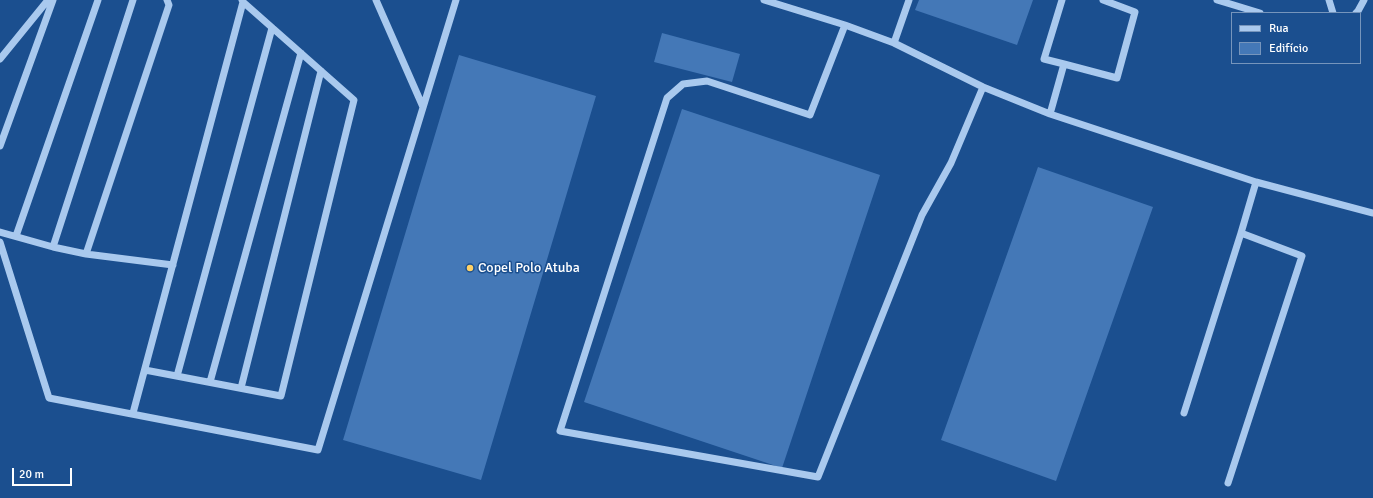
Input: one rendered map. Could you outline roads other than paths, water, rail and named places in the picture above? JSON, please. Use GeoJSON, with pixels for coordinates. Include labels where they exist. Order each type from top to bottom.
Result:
{"type":"FeatureCollection","features":[{"type":"Feature","properties":{"kind":"lane"},"geometry":{"type":"LineString","coordinates":[[0,59],[48,0]]}},
{"type":"Feature","properties":{"kind":"lane"},"geometry":{"type":"LineString","coordinates":[[0,146],[52,0]]}},
{"type":"Feature","properties":{"kind":"lane"},"geometry":{"type":"LineString","coordinates":[[16,236],[98,0]]}},
{"type":"Feature","properties":{"kind":"lane"},"geometry":{"type":"LineString","coordinates":[[53,247],[133,0]]}},
{"type":"Feature","properties":{"kind":"lane"},"geometry":{"type":"LineString","coordinates":[[86,254],[169,5],[167,0]]}},
{"type":"Feature","properties":{"kind":"lane"},"geometry":{"type":"LineString","coordinates":[[376,0],[423,107]]}},
{"type":"Feature","properties":{"kind":"lane"},"geometry":{"type":"LineString","coordinates":[[0,242],[49,398],[133,413],[318,450],[456,0]]}},
{"type":"Feature","properties":{"kind":"lane"},"geometry":{"type":"LineString","coordinates":[[764,0],[845,25],[894,43],[983,87],[1050,114],[1256,182],[1373,213]]}},
{"type":"Feature","properties":{"kind":"lane"},"geometry":{"type":"LineString","coordinates":[[894,43],[909,0]]}},
{"type":"Feature","properties":{"kind":"lane"},"geometry":{"type":"LineString","coordinates":[[1062,0],[1044,59],[1117,78],[1135,12],[1104,0]]}},
{"type":"Feature","properties":{"kind":"lane"},"geometry":{"type":"LineString","coordinates":[[1217,0],[1257,12]]}},
{"type":"Feature","properties":{"kind":"lane"},"geometry":{"type":"LineString","coordinates":[[1329,0],[1333,12]]}},
{"type":"Feature","properties":{"kind":"lane"},"geometry":{"type":"LineString","coordinates":[[1357,12],[1364,0]]}},
{"type":"Feature","properties":{"kind":"lane"},"geometry":{"type":"LineString","coordinates":[[133,413],[242,1],[354,100],[281,396],[145,370]]}},
{"type":"Feature","properties":{"kind":"lane"},"geometry":{"type":"LineString","coordinates":[[845,25],[810,115],[707,82],[683,84],[667,98],[560,431],[818,477],[922,215],[951,163],[983,87]]}},
{"type":"Feature","properties":{"kind":"lane"},"geometry":{"type":"LineString","coordinates":[[177,376],[272,28]]}},
{"type":"Feature","properties":{"kind":"lane"},"geometry":{"type":"LineString","coordinates":[[210,382],[301,53]]}},
{"type":"Feature","properties":{"kind":"lane"},"geometry":{"type":"LineString","coordinates":[[1050,114],[1064,64]]}},
{"type":"Feature","properties":{"kind":"lane"},"geometry":{"type":"LineString","coordinates":[[241,388],[321,71]]}},
{"type":"Feature","properties":{"kind":"lane"},"geometry":{"type":"LineString","coordinates":[[1184,413],[1242,233],[1256,182]]}},
{"type":"Feature","properties":{"kind":"lane"},"geometry":{"type":"LineString","coordinates":[[0,232],[53,247],[86,254],[173,265]]}},
{"type":"Feature","properties":{"kind":"lane"},"geometry":{"type":"LineString","coordinates":[[1228,483],[1302,256],[1242,233]]}},
{"type":"Feature","properties":{"kind":"place","name":"Copel Polo Atuba"},"geometry":{"type":"Point","coordinates":[470,268]}}]}
